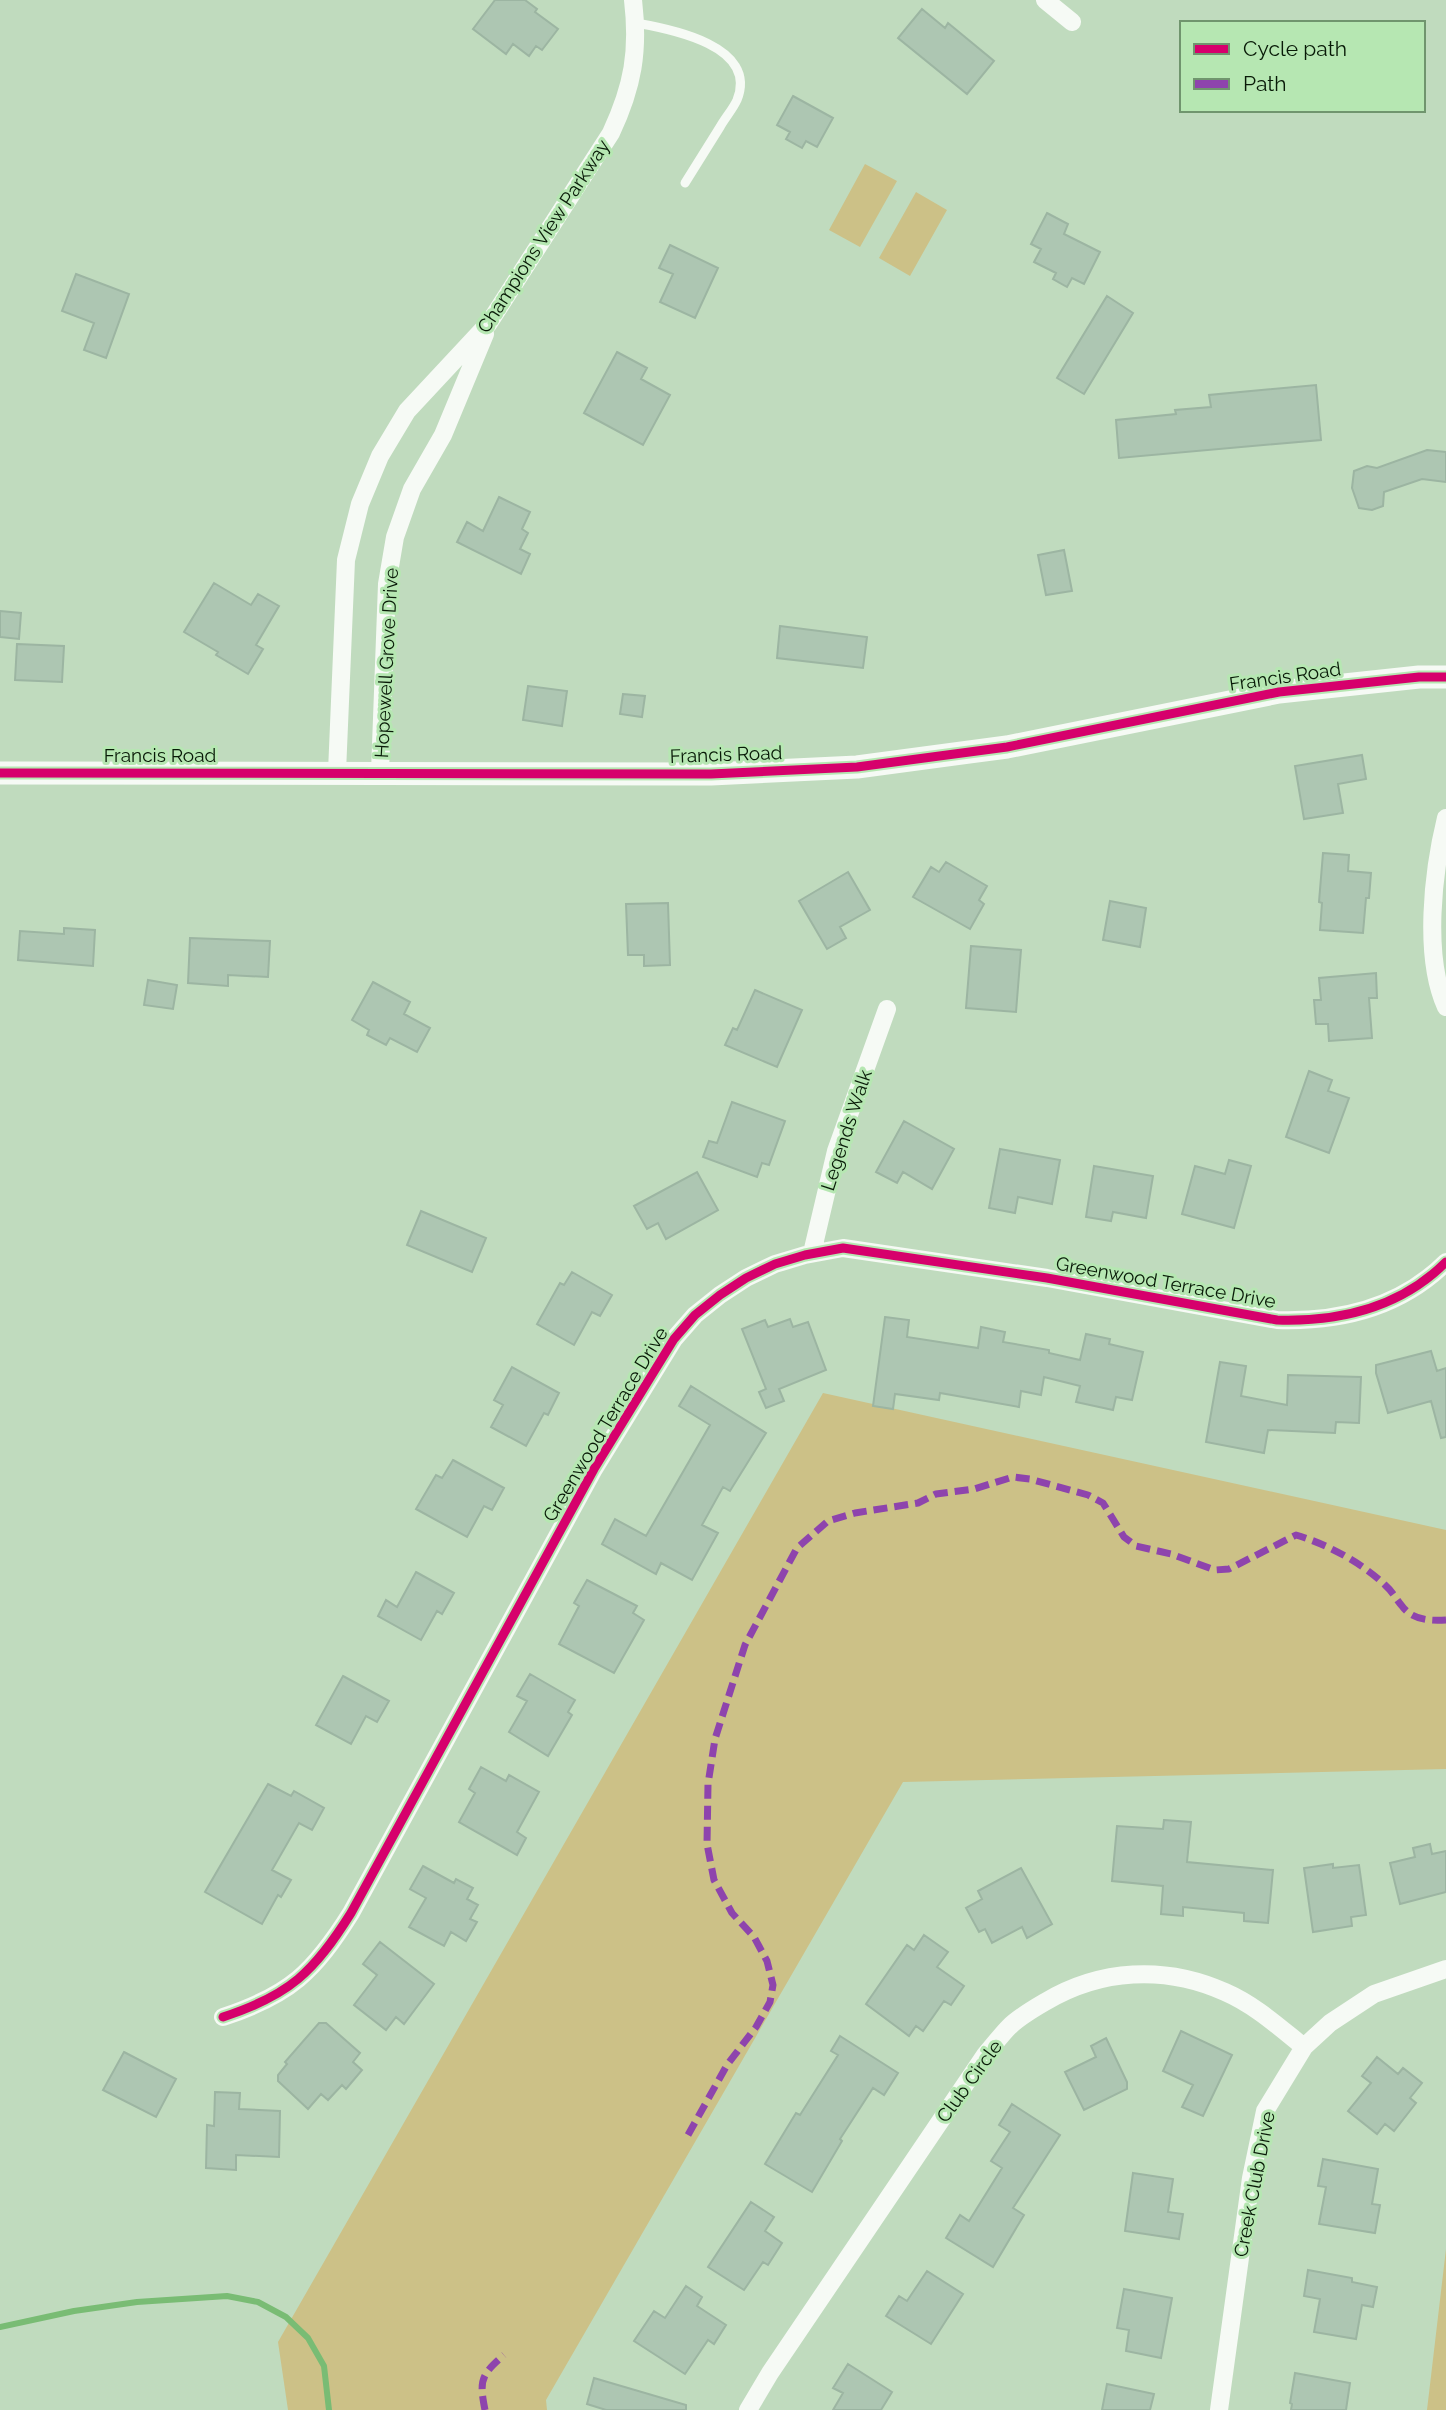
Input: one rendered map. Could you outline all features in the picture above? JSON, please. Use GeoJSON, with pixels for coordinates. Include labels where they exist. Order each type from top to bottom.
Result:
{"type":"FeatureCollection","features":[{"type":"Feature","properties":{"kind":"street","name":"Champions View Parkway"},"geometry":{"type":"LineString","coordinates":[[337,772],[346,560],[360,504],[380,456],[407,411],[489,323],[611,133],[624,105],[634,72],[636,23],[633,0]]}},
{"type":"Feature","properties":{"kind":"street"},"geometry":{"type":"LineString","coordinates":[[1045,0],[1072,22]]}},
{"type":"Feature","properties":{"kind":"street","name":"Hopewell Grove Drive"},"geometry":{"type":"LineString","coordinates":[[380,772],[387,584],[395,537],[412,489],[443,435],[489,323]]}},
{"type":"Feature","properties":{"kind":"street","name":"Francis Road"},"geometry":{"type":"LineString","coordinates":[[0,773],[711,774],[857,767],[1007,747],[1279,691],[1446,677]]}},
{"type":"Feature","properties":{"kind":"street"},"geometry":{"type":"LineString","coordinates":[[1446,818],[1435,871],[1433,903],[1434,966],[1446,1007]]}},
{"type":"Feature","properties":{"kind":"street","name":"Legends Walk"},"geometry":{"type":"LineString","coordinates":[[812,1253],[836,1151],[887,1009]]}},
{"type":"Feature","properties":{"kind":"street","name":"Greenwood Terrace Drive"},"geometry":{"type":"LineString","coordinates":[[223,2017],[253,2007],[281,1992],[306,1973],[328,1950],[351,1913],[594,1469],[674,1339],[695,1315],[746,1278],[775,1264],[812,1253],[843,1248],[1047,1278],[1277,1320],[1309,1321],[1340,1318],[1371,1310],[1400,1297],[1446,1262]]}},
{"type":"Feature","properties":{"kind":"street","name":"Creek Club Drive"},"geometry":{"type":"LineString","coordinates":[[1219,2410],[1251,2178],[1265,2111],[1304,2047],[1330,2023],[1374,1994],[1446,1969]]}},
{"type":"Feature","properties":{"kind":"street","name":"Club Circle"},"geometry":{"type":"LineString","coordinates":[[748,2410],[769,2373],[985,2055],[1011,2025],[1038,2006],[1066,1990],[1096,1979],[1128,1974],[1162,1975],[1196,1981],[1226,1993],[1254,2008],[1304,2047]]}},
{"type":"Feature","properties":{"kind":"lane"},"geometry":{"type":"LineString","coordinates":[[636,23],[676,30],[711,46],[733,60],[740,74],[738,98],[685,183]]}},
{"type":"Feature","properties":{"kind":"shaded area"},"geometry":{"type":"Polygon","coordinates":[[[865,164],[897,181],[860,247],[829,230],[865,164]]]}},
{"type":"Feature","properties":{"kind":"shaded area"},"geometry":{"type":"Polygon","coordinates":[[[916,192],[947,210],[910,276],[879,258],[916,192]]]}},
{"type":"Feature","properties":{"kind":"shaded area"},"geometry":{"type":"Polygon","coordinates":[[[823,1393],[1446,1530],[1446,1769],[903,1782],[546,2400],[547,2410],[288,2410],[278,2342],[823,1393]]]}},
{"type":"Feature","properties":{"kind":"shaded area"},"geometry":{"type":"Polygon","coordinates":[[[1446,2249],[1446,2410],[1427,2410],[1446,2249]]]}},
{"type":"Feature","properties":{"kind":"building"},"geometry":{"type":"Polygon","coordinates":[[[495,0],[525,0],[537,9],[535,12],[558,29],[542,50],[536,46],[529,56],[513,44],[506,54],[473,29],[495,0]]]}},
{"type":"Feature","properties":{"kind":"building"},"geometry":{"type":"Polygon","coordinates":[[[922,9],[945,28],[948,23],[994,61],[967,94],[898,38],[922,9]]]}},
{"type":"Feature","properties":{"kind":"building"},"geometry":{"type":"Polygon","coordinates":[[[793,96],[833,118],[817,147],[806,141],[802,148],[786,139],[790,132],[777,125],[793,96]]]}},
{"type":"Feature","properties":{"kind":"building"},"geometry":{"type":"Polygon","coordinates":[[[1047,213],[1068,224],[1064,234],[1100,252],[1084,284],[1072,278],[1067,287],[1053,279],[1056,273],[1034,262],[1041,249],[1031,244],[1047,213]]]}},
{"type":"Feature","properties":{"kind":"building"},"geometry":{"type":"Polygon","coordinates":[[[670,245],[718,268],[695,318],[660,302],[673,274],[659,268],[670,245]]]}},
{"type":"Feature","properties":{"kind":"building"},"geometry":{"type":"Polygon","coordinates":[[[76,274],[129,294],[106,358],[84,350],[94,323],[62,311],[76,274]]]}},
{"type":"Feature","properties":{"kind":"building"},"geometry":{"type":"Polygon","coordinates":[[[1107,296],[1133,313],[1084,394],[1057,378],[1107,296]]]}},
{"type":"Feature","properties":{"kind":"building"},"geometry":{"type":"Polygon","coordinates":[[[617,352],[647,368],[641,379],[670,395],[643,445],[584,413],[617,352]]]}},
{"type":"Feature","properties":{"kind":"building"},"geometry":{"type":"Polygon","coordinates":[[[1316,385],[1321,440],[1119,458],[1116,420],[1176,414],[1175,410],[1211,407],[1209,395],[1316,385]]]}},
{"type":"Feature","properties":{"kind":"building"},"geometry":{"type":"Polygon","coordinates":[[[1427,450],[1446,452],[1446,482],[1422,479],[1384,492],[1383,506],[1372,510],[1359,508],[1352,488],[1354,471],[1367,466],[1377,468],[1427,450]]]}},
{"type":"Feature","properties":{"kind":"building"},"geometry":{"type":"Polygon","coordinates":[[[499,497],[530,512],[522,529],[528,533],[520,549],[530,554],[521,574],[457,542],[467,522],[483,531],[499,497]]]}},
{"type":"Feature","properties":{"kind":"building"},"geometry":{"type":"Polygon","coordinates":[[[1064,550],[1072,591],[1046,595],[1038,555],[1064,550]]]}},
{"type":"Feature","properties":{"kind":"building"},"geometry":{"type":"Polygon","coordinates":[[[214,583],[251,605],[258,594],[279,606],[256,645],[263,649],[248,674],[184,632],[214,583]]]}},
{"type":"Feature","properties":{"kind":"building"},"geometry":{"type":"Polygon","coordinates":[[[0,611],[21,613],[19,639],[0,637],[0,611]]]}},
{"type":"Feature","properties":{"kind":"building"},"geometry":{"type":"Polygon","coordinates":[[[780,626],[867,637],[863,668],[777,658],[780,626]]]}},
{"type":"Feature","properties":{"kind":"building"},"geometry":{"type":"Polygon","coordinates":[[[17,644],[64,646],[62,682],[15,680],[17,644]]]}},
{"type":"Feature","properties":{"kind":"building"},"geometry":{"type":"Polygon","coordinates":[[[528,686],[567,691],[562,726],[523,720],[528,686]]]}},
{"type":"Feature","properties":{"kind":"building"},"geometry":{"type":"Polygon","coordinates":[[[623,694],[645,696],[642,717],[620,714],[623,694]]]}},
{"type":"Feature","properties":{"kind":"building"},"geometry":{"type":"Polygon","coordinates":[[[1362,755],[1366,779],[1338,784],[1343,813],[1304,819],[1295,766],[1362,755]]]}},
{"type":"Feature","properties":{"kind":"building"},"geometry":{"type":"Polygon","coordinates":[[[1323,853],[1349,855],[1348,871],[1371,873],[1363,933],[1320,930],[1323,853]]]}},
{"type":"Feature","properties":{"kind":"building"},"geometry":{"type":"Polygon","coordinates":[[[946,862],[987,886],[979,900],[984,904],[970,929],[913,897],[931,867],[939,872],[946,862]]]}},
{"type":"Feature","properties":{"kind":"building"},"geometry":{"type":"Polygon","coordinates":[[[848,872],[870,910],[840,927],[846,938],[827,949],[799,901],[848,872]]]}},
{"type":"Feature","properties":{"kind":"building"},"geometry":{"type":"Polygon","coordinates":[[[1110,901],[1146,908],[1140,947],[1103,940],[1110,901]]]}},
{"type":"Feature","properties":{"kind":"building"},"geometry":{"type":"Polygon","coordinates":[[[668,903],[670,965],[644,966],[644,955],[628,955],[626,904],[668,903]]]}},
{"type":"Feature","properties":{"kind":"building"},"geometry":{"type":"Polygon","coordinates":[[[64,928],[95,930],[93,966],[18,960],[20,931],[64,934],[64,928]]]}},
{"type":"Feature","properties":{"kind":"building"},"geometry":{"type":"Polygon","coordinates":[[[190,938],[270,941],[268,977],[228,975],[228,986],[188,983],[190,938]]]}},
{"type":"Feature","properties":{"kind":"building"},"geometry":{"type":"Polygon","coordinates":[[[971,946],[1021,950],[1016,1012],[966,1008],[971,946]]]}},
{"type":"Feature","properties":{"kind":"building"},"geometry":{"type":"Polygon","coordinates":[[[1376,973],[1377,998],[1369,998],[1372,1038],[1329,1041],[1328,1024],[1316,1024],[1314,1000],[1321,1000],[1319,978],[1376,973]]]}},
{"type":"Feature","properties":{"kind":"building"},"geometry":{"type":"Polygon","coordinates":[[[148,980],[177,985],[173,1009],[144,1005],[148,980]]]}},
{"type":"Feature","properties":{"kind":"building"},"geometry":{"type":"Polygon","coordinates":[[[373,982],[410,1002],[404,1014],[430,1028],[417,1052],[390,1038],[386,1045],[367,1035],[369,1030],[352,1020],[373,982]]]}},
{"type":"Feature","properties":{"kind":"building"},"geometry":{"type":"Polygon","coordinates":[[[755,990],[802,1010],[777,1067],[725,1045],[733,1028],[737,1030],[755,990]]]}},
{"type":"Feature","properties":{"kind":"building"},"geometry":{"type":"Polygon","coordinates":[[[1309,1071],[1332,1080],[1328,1091],[1349,1098],[1329,1153],[1286,1137],[1309,1071]]]}},
{"type":"Feature","properties":{"kind":"building"},"geometry":{"type":"Polygon","coordinates":[[[732,1102],[785,1121],[769,1165],[762,1163],[757,1177],[703,1157],[709,1141],[717,1143],[732,1102]]]}},
{"type":"Feature","properties":{"kind":"building"},"geometry":{"type":"Polygon","coordinates":[[[904,1121],[954,1149],[932,1189],[903,1172],[897,1183],[876,1172],[904,1121]]]}},
{"type":"Feature","properties":{"kind":"building"},"geometry":{"type":"Polygon","coordinates":[[[1000,1149],[1060,1160],[1052,1204],[1018,1197],[1015,1213],[989,1208],[1000,1149]]]}},
{"type":"Feature","properties":{"kind":"building"},"geometry":{"type":"Polygon","coordinates":[[[1229,1160],[1251,1166],[1234,1228],[1182,1214],[1195,1166],[1225,1174],[1229,1160]]]}},
{"type":"Feature","properties":{"kind":"building"},"geometry":{"type":"Polygon","coordinates":[[[1094,1166],[1153,1176],[1146,1218],[1113,1212],[1111,1221],[1086,1217],[1094,1166]]]}},
{"type":"Feature","properties":{"kind":"building"},"geometry":{"type":"Polygon","coordinates":[[[697,1172],[718,1210],[666,1239],[658,1223],[647,1229],[634,1206],[697,1172]]]}},
{"type":"Feature","properties":{"kind":"building"},"geometry":{"type":"Polygon","coordinates":[[[421,1211],[486,1238],[472,1272],[407,1245],[421,1211]]]}},
{"type":"Feature","properties":{"kind":"building"},"geometry":{"type":"Polygon","coordinates":[[[572,1272],[612,1295],[600,1316],[592,1312],[574,1345],[537,1324],[560,1283],[564,1285],[572,1272]]]}},
{"type":"Feature","properties":{"kind":"building"},"geometry":{"type":"Polygon","coordinates":[[[885,1317],[909,1320],[907,1337],[978,1348],[981,1327],[1005,1332],[1003,1342],[1049,1350],[1049,1353],[1080,1360],[1086,1334],[1110,1339],[1109,1344],[1143,1352],[1132,1400],[1116,1397],[1113,1410],[1076,1402],[1080,1386],[1044,1377],[1041,1395],[1021,1391],[1019,1407],[940,1393],[939,1400],[895,1394],[893,1409],[873,1406],[885,1317]]]}},
{"type":"Feature","properties":{"kind":"building"},"geometry":{"type":"Polygon","coordinates":[[[790,1319],[793,1327],[808,1322],[826,1370],[779,1389],[784,1401],[766,1408],[759,1392],[766,1389],[742,1329],[765,1320],[768,1327],[790,1319]]]}},
{"type":"Feature","properties":{"kind":"building"},"geometry":{"type":"Polygon","coordinates":[[[1431,1351],[1437,1371],[1446,1368],[1446,1437],[1441,1438],[1431,1401],[1388,1413],[1376,1373],[1376,1365],[1431,1351]]]}},
{"type":"Feature","properties":{"kind":"building"},"geometry":{"type":"Polygon","coordinates":[[[1220,1362],[1246,1366],[1241,1396],[1287,1405],[1288,1375],[1361,1377],[1359,1423],[1336,1422],[1335,1433],[1268,1430],[1264,1453],[1206,1442],[1220,1362]]]}},
{"type":"Feature","properties":{"kind":"building"},"geometry":{"type":"Polygon","coordinates":[[[512,1367],[559,1393],[548,1415],[544,1413],[526,1446],[491,1427],[503,1405],[494,1400],[512,1367]]]}},
{"type":"Feature","properties":{"kind":"building"},"geometry":{"type":"Polygon","coordinates":[[[691,1386],[766,1433],[730,1491],[723,1487],[702,1525],[718,1533],[692,1580],[661,1563],[656,1574],[602,1544],[615,1519],[646,1536],[710,1425],[679,1406],[691,1386]]]}},
{"type":"Feature","properties":{"kind":"building"},"geometry":{"type":"Polygon","coordinates":[[[453,1460],[504,1488],[492,1510],[484,1506],[467,1537],[416,1509],[436,1475],[442,1478],[453,1460]]]}},
{"type":"Feature","properties":{"kind":"building"},"geometry":{"type":"Polygon","coordinates":[[[416,1572],[454,1593],[442,1614],[437,1611],[421,1640],[378,1616],[386,1600],[397,1607],[416,1572]]]}},
{"type":"Feature","properties":{"kind":"building"},"geometry":{"type":"Polygon","coordinates":[[[587,1580],[637,1606],[633,1613],[644,1620],[614,1673],[559,1644],[579,1606],[574,1603],[587,1580]]]}},
{"type":"Feature","properties":{"kind":"building"},"geometry":{"type":"Polygon","coordinates":[[[530,1674],[575,1700],[568,1712],[572,1715],[548,1756],[509,1732],[527,1701],[517,1696],[530,1674]]]}},
{"type":"Feature","properties":{"kind":"building"},"geometry":{"type":"Polygon","coordinates":[[[343,1676],[389,1701],[377,1722],[366,1716],[351,1744],[316,1725],[343,1676]]]}},
{"type":"Feature","properties":{"kind":"building"},"geometry":{"type":"Polygon","coordinates":[[[481,1767],[506,1781],[509,1775],[539,1792],[517,1832],[526,1838],[517,1855],[459,1822],[475,1793],[469,1789],[481,1767]]]}},
{"type":"Feature","properties":{"kind":"building"},"geometry":{"type":"Polygon","coordinates":[[[268,1784],[291,1796],[294,1791],[324,1808],[312,1830],[299,1823],[272,1870],[291,1880],[281,1897],[278,1895],[262,1924],[205,1892],[268,1784]]]}},
{"type":"Feature","properties":{"kind":"building"},"geometry":{"type":"Polygon","coordinates":[[[1164,1820],[1191,1822],[1187,1862],[1273,1870],[1268,1923],[1244,1921],[1244,1913],[1183,1907],[1183,1916],[1161,1914],[1163,1886],[1112,1881],[1117,1826],[1163,1829],[1164,1820]]]}},
{"type":"Feature","properties":{"kind":"building"},"geometry":{"type":"Polygon","coordinates":[[[1430,1844],[1432,1854],[1446,1851],[1446,1892],[1400,1904],[1390,1863],[1415,1857],[1413,1848],[1430,1844]]]}},
{"type":"Feature","properties":{"kind":"building"},"geometry":{"type":"Polygon","coordinates":[[[1333,1864],[1333,1868],[1359,1865],[1366,1915],[1351,1917],[1352,1926],[1313,1932],[1304,1868],[1333,1864]]]}},
{"type":"Feature","properties":{"kind":"building"},"geometry":{"type":"Polygon","coordinates":[[[423,1866],[454,1883],[456,1879],[473,1888],[467,1899],[478,1905],[470,1919],[477,1922],[466,1941],[451,1932],[444,1946],[409,1927],[426,1898],[410,1889],[423,1866]]]}},
{"type":"Feature","properties":{"kind":"building"},"geometry":{"type":"Polygon","coordinates":[[[1021,1868],[1052,1924],[1027,1938],[1022,1927],[992,1943],[985,1929],[979,1932],[966,1908],[982,1899],[978,1891],[1021,1868]]]}},
{"type":"Feature","properties":{"kind":"building"},"geometry":{"type":"Polygon","coordinates":[[[924,1935],[948,1952],[937,1967],[964,1986],[951,2005],[944,2001],[923,2031],[916,2026],[909,2036],[866,2004],[907,1945],[914,1950],[924,1935]]]}},
{"type":"Feature","properties":{"kind":"building"},"geometry":{"type":"Polygon","coordinates":[[[380,1942],[434,1984],[404,2024],[396,2017],[386,2030],[354,2005],[377,1975],[363,1964],[380,1942]]]}},
{"type":"Feature","properties":{"kind":"building"},"geometry":{"type":"Polygon","coordinates":[[[319,2023],[326,2023],[360,2053],[353,2062],[362,2070],[346,2089],[342,2085],[328,2100],[321,2094],[308,2109],[278,2081],[278,2075],[287,2064],[285,2062],[319,2023]]]}},
{"type":"Feature","properties":{"kind":"building"},"geometry":{"type":"Polygon","coordinates":[[[1181,2031],[1232,2055],[1203,2116],[1182,2107],[1193,2085],[1163,2071],[1181,2031]]]}},
{"type":"Feature","properties":{"kind":"building"},"geometry":{"type":"Polygon","coordinates":[[[840,2036],[898,2073],[884,2095],[873,2088],[840,2139],[842,2141],[812,2192],[765,2164],[796,2113],[800,2115],[838,2055],[831,2051],[840,2036]]]}},
{"type":"Feature","properties":{"kind":"building"},"geometry":{"type":"Polygon","coordinates":[[[1106,2038],[1127,2082],[1127,2089],[1084,2110],[1065,2072],[1096,2057],[1091,2046],[1106,2038]]]}},
{"type":"Feature","properties":{"kind":"building"},"geometry":{"type":"Polygon","coordinates":[[[124,2052],[176,2079],[156,2117],[103,2090],[124,2052]]]}},
{"type":"Feature","properties":{"kind":"building"},"geometry":{"type":"Polygon","coordinates":[[[1377,2057],[1398,2074],[1403,2068],[1422,2083],[1410,2098],[1416,2103],[1394,2131],[1385,2124],[1377,2134],[1348,2111],[1371,2083],[1362,2076],[1377,2057]]]}},
{"type":"Feature","properties":{"kind":"building"},"geometry":{"type":"Polygon","coordinates":[[[215,2092],[240,2093],[239,2109],[280,2111],[279,2157],[236,2155],[236,2170],[206,2168],[207,2125],[214,2126],[215,2092]]]}},
{"type":"Feature","properties":{"kind":"building"},"geometry":{"type":"Polygon","coordinates":[[[1012,2104],[1060,2135],[1013,2208],[1024,2215],[993,2267],[946,2238],[960,2215],[969,2221],[1002,2168],[991,2161],[1010,2132],[999,2125],[1012,2104]]]}},
{"type":"Feature","properties":{"kind":"building"},"geometry":{"type":"Polygon","coordinates":[[[1323,2159],[1378,2169],[1372,2204],[1380,2205],[1375,2233],[1319,2224],[1326,2187],[1318,2186],[1323,2159]]]}},
{"type":"Feature","properties":{"kind":"building"},"geometry":{"type":"Polygon","coordinates":[[[1133,2173],[1173,2179],[1168,2212],[1183,2214],[1179,2239],[1125,2231],[1133,2173]]]}},
{"type":"Feature","properties":{"kind":"building"},"geometry":{"type":"Polygon","coordinates":[[[751,2202],[774,2217],[765,2231],[782,2243],[768,2265],[763,2262],[744,2290],[708,2267],[751,2202]]]}},
{"type":"Feature","properties":{"kind":"building"},"geometry":{"type":"Polygon","coordinates":[[[1308,2270],[1352,2278],[1352,2282],[1377,2287],[1373,2307],[1362,2305],[1356,2339],[1314,2332],[1320,2299],[1304,2296],[1308,2270]]]}},
{"type":"Feature","properties":{"kind":"building"},"geometry":{"type":"Polygon","coordinates":[[[927,2271],[963,2294],[931,2344],[886,2316],[899,2296],[907,2301],[927,2271]]]}},
{"type":"Feature","properties":{"kind":"building"},"geometry":{"type":"Polygon","coordinates":[[[686,2286],[702,2297],[697,2306],[726,2325],[714,2344],[708,2340],[685,2374],[634,2341],[654,2311],[665,2318],[686,2286]]]}},
{"type":"Feature","properties":{"kind":"building"},"geometry":{"type":"Polygon","coordinates":[[[1124,2289],[1172,2298],[1161,2358],[1126,2351],[1129,2330],[1117,2328],[1124,2289]]]}},
{"type":"Feature","properties":{"kind":"building"},"geometry":{"type":"Polygon","coordinates":[[[848,2364],[892,2392],[881,2410],[833,2410],[843,2393],[833,2388],[848,2364]]]}},
{"type":"Feature","properties":{"kind":"building"},"geometry":{"type":"Polygon","coordinates":[[[1295,2373],[1350,2383],[1346,2410],[1291,2410],[1295,2373]]]}},
{"type":"Feature","properties":{"kind":"building"},"geometry":{"type":"Polygon","coordinates":[[[594,2378],[686,2405],[686,2410],[606,2410],[587,2404],[594,2378]]]}},
{"type":"Feature","properties":{"kind":"building"},"geometry":{"type":"Polygon","coordinates":[[[1107,2384],[1154,2394],[1150,2410],[1102,2410],[1107,2384]]]}},
{"type":"Feature","properties":{"kind":"waterway"},"geometry":{"type":"LineString","coordinates":[[0,2327],[74,2311],[137,2302],[227,2296],[258,2302],[286,2317],[308,2338],[324,2366],[329,2410]]}},
{"type":"Feature","properties":{"kind":"marked path"},"geometry":{"type":"LineString","coordinates":[[688,2135],[727,2065],[756,2027],[770,2002],[773,1985],[767,1961],[754,1937],[732,1913],[714,1880],[707,1844],[708,1784],[715,1739],[745,1645],[797,1548],[828,1521],[855,1513],[918,1503],[936,1494],[974,1489],[1013,1477],[1030,1479],[1088,1495],[1103,1503],[1124,1537],[1136,1546],[1171,1554],[1215,1570],[1229,1569],[1296,1535],[1308,1539],[1344,1555],[1366,1569],[1387,1587],[1406,1611],[1416,1617],[1446,1620]]}},
{"type":"Feature","properties":{"kind":"marked path"},"geometry":{"type":"LineString","coordinates":[[485,2410],[482,2385],[486,2373],[504,2355]]}},
{"type":"Feature","properties":{"kind":"cycle path"},"geometry":{"type":"LineString","coordinates":[[0,773],[711,774],[857,767],[1007,747],[1279,692],[1419,677],[1446,677]]}},
{"type":"Feature","properties":{"kind":"cycle path"},"geometry":{"type":"LineString","coordinates":[[223,2017],[246,2009],[283,1990],[312,1966],[338,1934],[594,1469],[674,1339],[695,1315],[746,1278],[775,1264],[843,1248],[1047,1278],[1277,1320],[1300,1320],[1346,1315],[1389,1301],[1409,1291],[1446,1262]]}}]}
